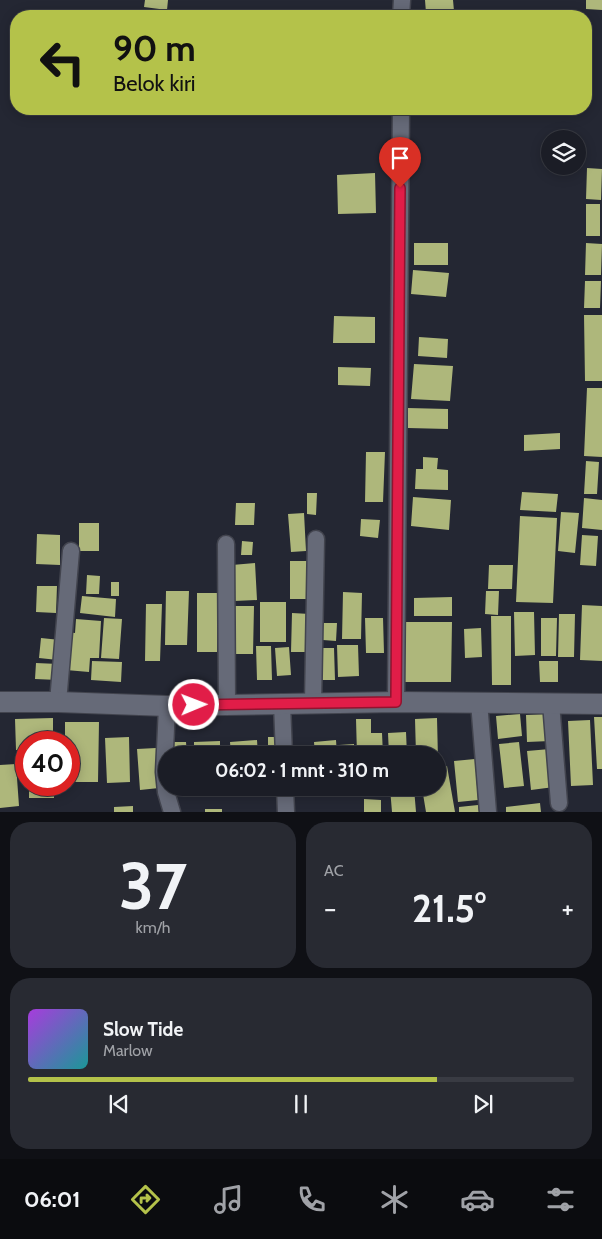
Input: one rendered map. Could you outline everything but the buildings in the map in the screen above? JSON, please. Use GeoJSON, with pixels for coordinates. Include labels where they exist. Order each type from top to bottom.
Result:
{"type":"FeatureCollection","features":[{"type":"Feature","properties":{"kind":"street"},"geometry":{"type":"LineString","coordinates":[[396,702],[401,115]]}},
{"type":"Feature","properties":{"kind":"street"},"geometry":{"type":"LineString","coordinates":[[313,703],[316,539]]}},
{"type":"Feature","properties":{"kind":"street"},"geometry":{"type":"LineString","coordinates":[[226,544],[227,705]]}},
{"type":"Feature","properties":{"kind":"street"},"geometry":{"type":"LineString","coordinates":[[58,702],[71,551]]}},
{"type":"Feature","properties":{"kind":"street"},"geometry":{"type":"LineString","coordinates":[[0,702],[167,706],[396,702],[602,704]]}},
{"type":"Feature","properties":{"kind":"street"},"geometry":{"type":"LineString","coordinates":[[479,702],[488,812]]}},
{"type":"Feature","properties":{"kind":"street"},"geometry":{"type":"LineString","coordinates":[[550,703],[559,803]]}},
{"type":"Feature","properties":{"kind":"street"},"geometry":{"type":"LineString","coordinates":[[282,704],[284,746]]}},
{"type":"Feature","properties":{"kind":"street"},"geometry":{"type":"LineString","coordinates":[[167,706],[164,772],[166,792],[172,812]]}},
{"type":"Feature","properties":{"kind":"street"},"geometry":{"type":"LineString","coordinates":[[285,796],[286,812]]}},
{"type":"Feature","properties":{"kind":"route"},"geometry":{"type":"LineString","coordinates":[[194,705],[396,702],[400,188]]}}]}
